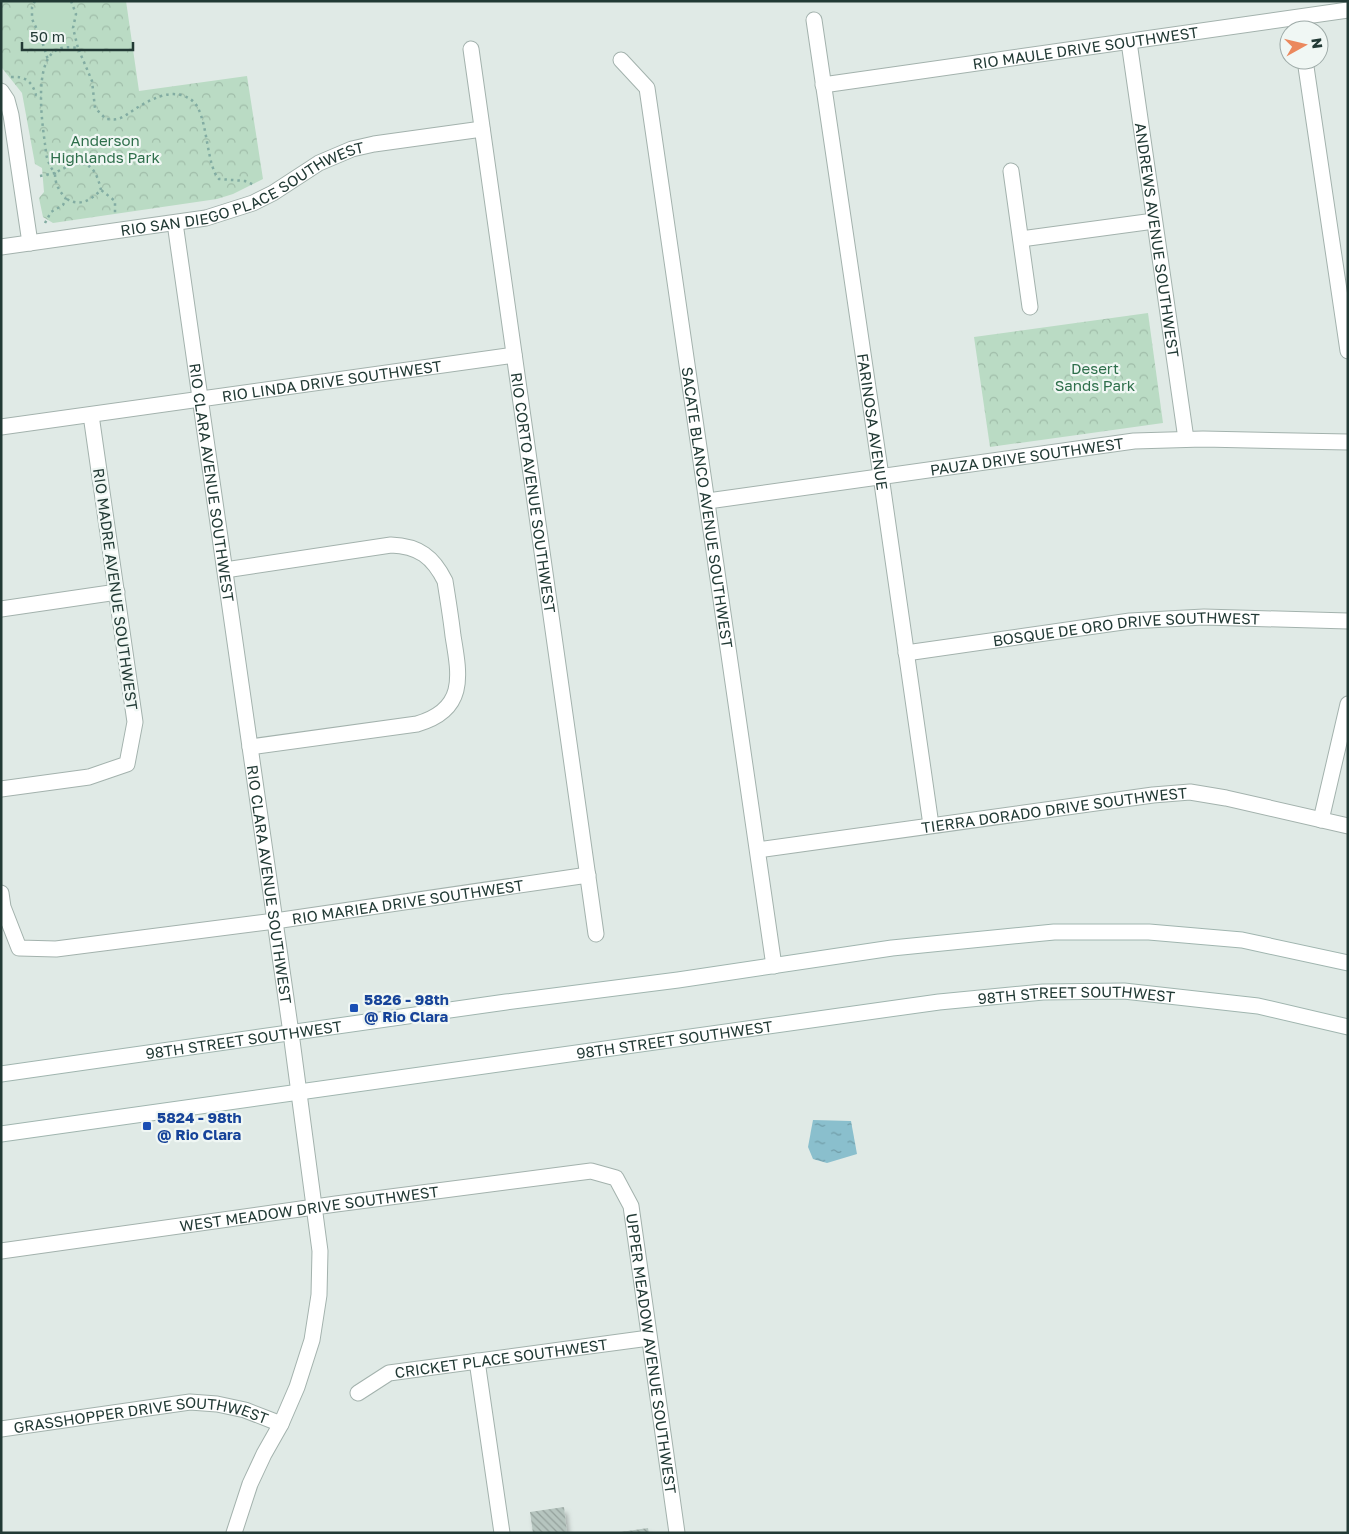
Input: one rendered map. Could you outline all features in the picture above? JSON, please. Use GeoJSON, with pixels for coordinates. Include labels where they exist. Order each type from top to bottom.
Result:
{"type":"FeatureCollection","features":[{"type":"Feature","properties":{"kind":"street","name":"RIO MAULE DRIVE SOUTHWEST"},"geometry":{"type":"LineString","coordinates":[[1311,20],[1348,10]]}},
{"type":"Feature","properties":{"kind":"street","name":"FARINOSA AVENUE"},"geometry":{"type":"LineString","coordinates":[[814,20],[822,85],[882,476],[931,826]]}},
{"type":"Feature","properties":{"kind":"street","name":"RIO MAULE DRIVE SOUTHWEST"},"geometry":{"type":"LineString","coordinates":[[822,85],[1128,42],[1279,25]]}},
{"type":"Feature","properties":{"kind":"street","name":"ANDREWS AVENUE SOUTHWEST"},"geometry":{"type":"LineString","coordinates":[[1128,42],[1186,439]]}},
{"type":"Feature","properties":{"kind":"street","name":"RIO CORTO AVENUE SOUTHWEST"},"geometry":{"type":"LineString","coordinates":[[470,49],[596,934]]}},
{"type":"Feature","properties":{"kind":"street","name":"SACATE BLANCO AVENUE SOUTHWEST"},"geometry":{"type":"LineString","coordinates":[[621,60],[647,88],[774,966]]}},
{"type":"Feature","properties":{"kind":"street"},"geometry":{"type":"LineString","coordinates":[[1306,70],[1348,351]]}},
{"type":"Feature","properties":{"kind":"street"},"geometry":{"type":"LineString","coordinates":[[1,91],[7,100],[11,115],[30,243]]}},
{"type":"Feature","properties":{"kind":"street","name":"RIO SAN DIEGO PLACE SOUTHWEST"},"geometry":{"type":"LineString","coordinates":[[1,247],[206,218],[253,203],[273,193],[318,163],[352,149],[374,144],[482,130]]}},
{"type":"Feature","properties":{"kind":"street"},"geometry":{"type":"LineString","coordinates":[[1011,171],[1030,307]]}},
{"type":"Feature","properties":{"kind":"street"},"geometry":{"type":"LineString","coordinates":[[1021,239],[1154,221]]}},
{"type":"Feature","properties":{"kind":"street","name":"RIO CLARA AVENUE SOUTHWEST"},"geometry":{"type":"LineString","coordinates":[[175,223],[300,1093],[320,1251],[319,1295],[312,1340],[297,1387],[281,1424],[250,1484],[234,1533]]}},
{"type":"Feature","properties":{"kind":"street","name":"RIO LINDA DRIVE SOUTHWEST"},"geometry":{"type":"LineString","coordinates":[[1,427],[514,355]]}},
{"type":"Feature","properties":{"kind":"street","name":"RIO MADRE AVENUE SOUTHWEST"},"geometry":{"type":"LineString","coordinates":[[1,790],[90,776],[127,764],[135,722],[91,415]]}},
{"type":"Feature","properties":{"kind":"street","name":"PAUZA DRIVE SOUTHWEST"},"geometry":{"type":"LineString","coordinates":[[708,501],[1134,441],[1186,439],[1348,442]]}},
{"type":"Feature","properties":{"kind":"street"},"geometry":{"type":"LineString","coordinates":[[225,570],[391,545],[417,550],[429,557],[440,570],[445,581],[458,667],[458,682],[454,696],[438,716],[428,721],[250,747]]}},
{"type":"Feature","properties":{"kind":"street"},"geometry":{"type":"LineString","coordinates":[[1,609],[117,592]]}},
{"type":"Feature","properties":{"kind":"street","name":"BOSQUE DE ORO DRIVE SOUTHWEST"},"geometry":{"type":"LineString","coordinates":[[906,653],[1130,621],[1204,617],[1348,621]]}},
{"type":"Feature","properties":{"kind":"street"},"geometry":{"type":"LineString","coordinates":[[1321,820],[1348,704]]}},
{"type":"Feature","properties":{"kind":"street","name":"TIERRA DORADO DRIVE SOUTHWEST"},"geometry":{"type":"LineString","coordinates":[[758,850],[1153,795],[1190,792],[1226,798],[1348,826]]}},
{"type":"Feature","properties":{"kind":"street","name":"RIO MARIEA DRIVE SOUTHWEST"},"geometry":{"type":"LineString","coordinates":[[1,893],[3,907],[19,948],[56,949],[275,921],[588,875]]}},
{"type":"Feature","properties":{"kind":"street","name":"98TH STREET SOUTHWEST"},"geometry":{"type":"LineString","coordinates":[[1,1074],[506,1002],[678,980],[892,948],[1054,932],[1149,932],[1242,940],[1348,963]]}},
{"type":"Feature","properties":{"kind":"street","name":"98TH STREET SOUTHWEST"},"geometry":{"type":"LineString","coordinates":[[1,1134],[921,1004],[1043,992],[1124,991],[1193,998],[1258,1006],[1348,1027]]}},
{"type":"Feature","properties":{"kind":"street","name":"WEST MEADOW DRIVE SOUTHWEST"},"geometry":{"type":"LineString","coordinates":[[1,1251],[591,1171],[616,1178]]}},
{"type":"Feature","properties":{"kind":"street","name":"UPPER MEADOW AVENUE SOUTHWEST"},"geometry":{"type":"LineString","coordinates":[[616,1178],[631,1206],[677,1533]]}},
{"type":"Feature","properties":{"kind":"street","name":"CRICKET PLACE SOUTHWEST"},"geometry":{"type":"LineString","coordinates":[[358,1393],[390,1374],[649,1338]]}},
{"type":"Feature","properties":{"kind":"street"},"geometry":{"type":"LineString","coordinates":[[478,1362],[502,1533]]}},
{"type":"Feature","properties":{"kind":"street","name":"GRASSHOPPER DRIVE SOUTHWEST"},"geometry":{"type":"LineString","coordinates":[[1,1429],[190,1402],[216,1404],[245,1410],[281,1424]]}},
{"type":"Feature","properties":{"kind":"path"},"geometry":{"type":"LineString","coordinates":[[35,1],[32,7],[32,18],[48,60]]}},
{"type":"Feature","properties":{"kind":"path"},"geometry":{"type":"LineString","coordinates":[[72,1],[76,14],[73,28],[78,48],[92,81],[96,108],[106,119],[117,119],[147,102],[168,94],[189,98],[196,105],[200,116],[208,140],[215,174],[219,179],[245,181],[254,185]]}},
{"type":"Feature","properties":{"kind":"path"},"geometry":{"type":"LineString","coordinates":[[78,48],[61,48],[54,52],[48,60],[42,83],[41,97],[48,163],[56,173],[58,189],[66,199],[72,202],[84,202],[101,190]]}},
{"type":"Feature","properties":{"kind":"path"},"geometry":{"type":"LineString","coordinates":[[11,77],[20,77],[28,80],[34,88],[36,95],[41,97]]}},
{"type":"Feature","properties":{"kind":"path"},"geometry":{"type":"LineString","coordinates":[[40,176],[56,173],[76,163],[85,163],[94,169],[98,176],[101,190],[115,201],[115,216]]}},
{"type":"Feature","properties":{"kind":"path"},"geometry":{"type":"LineString","coordinates":[[45,223],[52,212],[63,205],[66,199]]}},
{"type":"Feature","properties":{"kind":"green space","name":"Anderson Highlands Park"},"geometry":{"type":"Polygon","coordinates":[[[1,1],[126,1],[139,91],[247,76],[263,179],[233,194],[217,199],[53,223],[43,217],[39,198],[44,192],[42,168],[35,164],[22,93],[2,68],[1,1]]]}},
{"type":"Feature","properties":{"kind":"green space"},"geometry":{"type":"Polygon","coordinates":[[[40,1],[69,2],[73,13],[72,22],[68,28],[60,33],[44,32],[37,25],[34,14],[40,1]]]}},
{"type":"Feature","properties":{"kind":"green space","name":"Desert Sands Park"},"geometry":{"type":"Polygon","coordinates":[[[1148,313],[1163,423],[990,447],[974,337],[1148,313]]]}},
{"type":"Feature","properties":{"kind":"water"},"geometry":{"type":"Polygon","coordinates":[[[813,1120],[851,1121],[857,1154],[827,1163],[813,1159],[808,1147],[813,1120]]]}},
{"type":"Feature","properties":{"kind":"building"},"geometry":{"type":"Polygon","coordinates":[[[564,1507],[567,1533],[533,1533],[530,1512],[564,1507]]]}},
{"type":"Feature","properties":{"kind":"building"},"geometry":{"type":"Polygon","coordinates":[[[648,1528],[649,1533],[621,1533],[621,1532],[648,1528]]]}},
{"type":"Feature","properties":{"kind":"place","name":"5826 - 98th @ Rio Clara"},"geometry":{"type":"Point","coordinates":[354,1008]}},
{"type":"Feature","properties":{"kind":"place","name":"5824 - 98th @ Rio Clara"},"geometry":{"type":"Point","coordinates":[147,1126]}}]}
